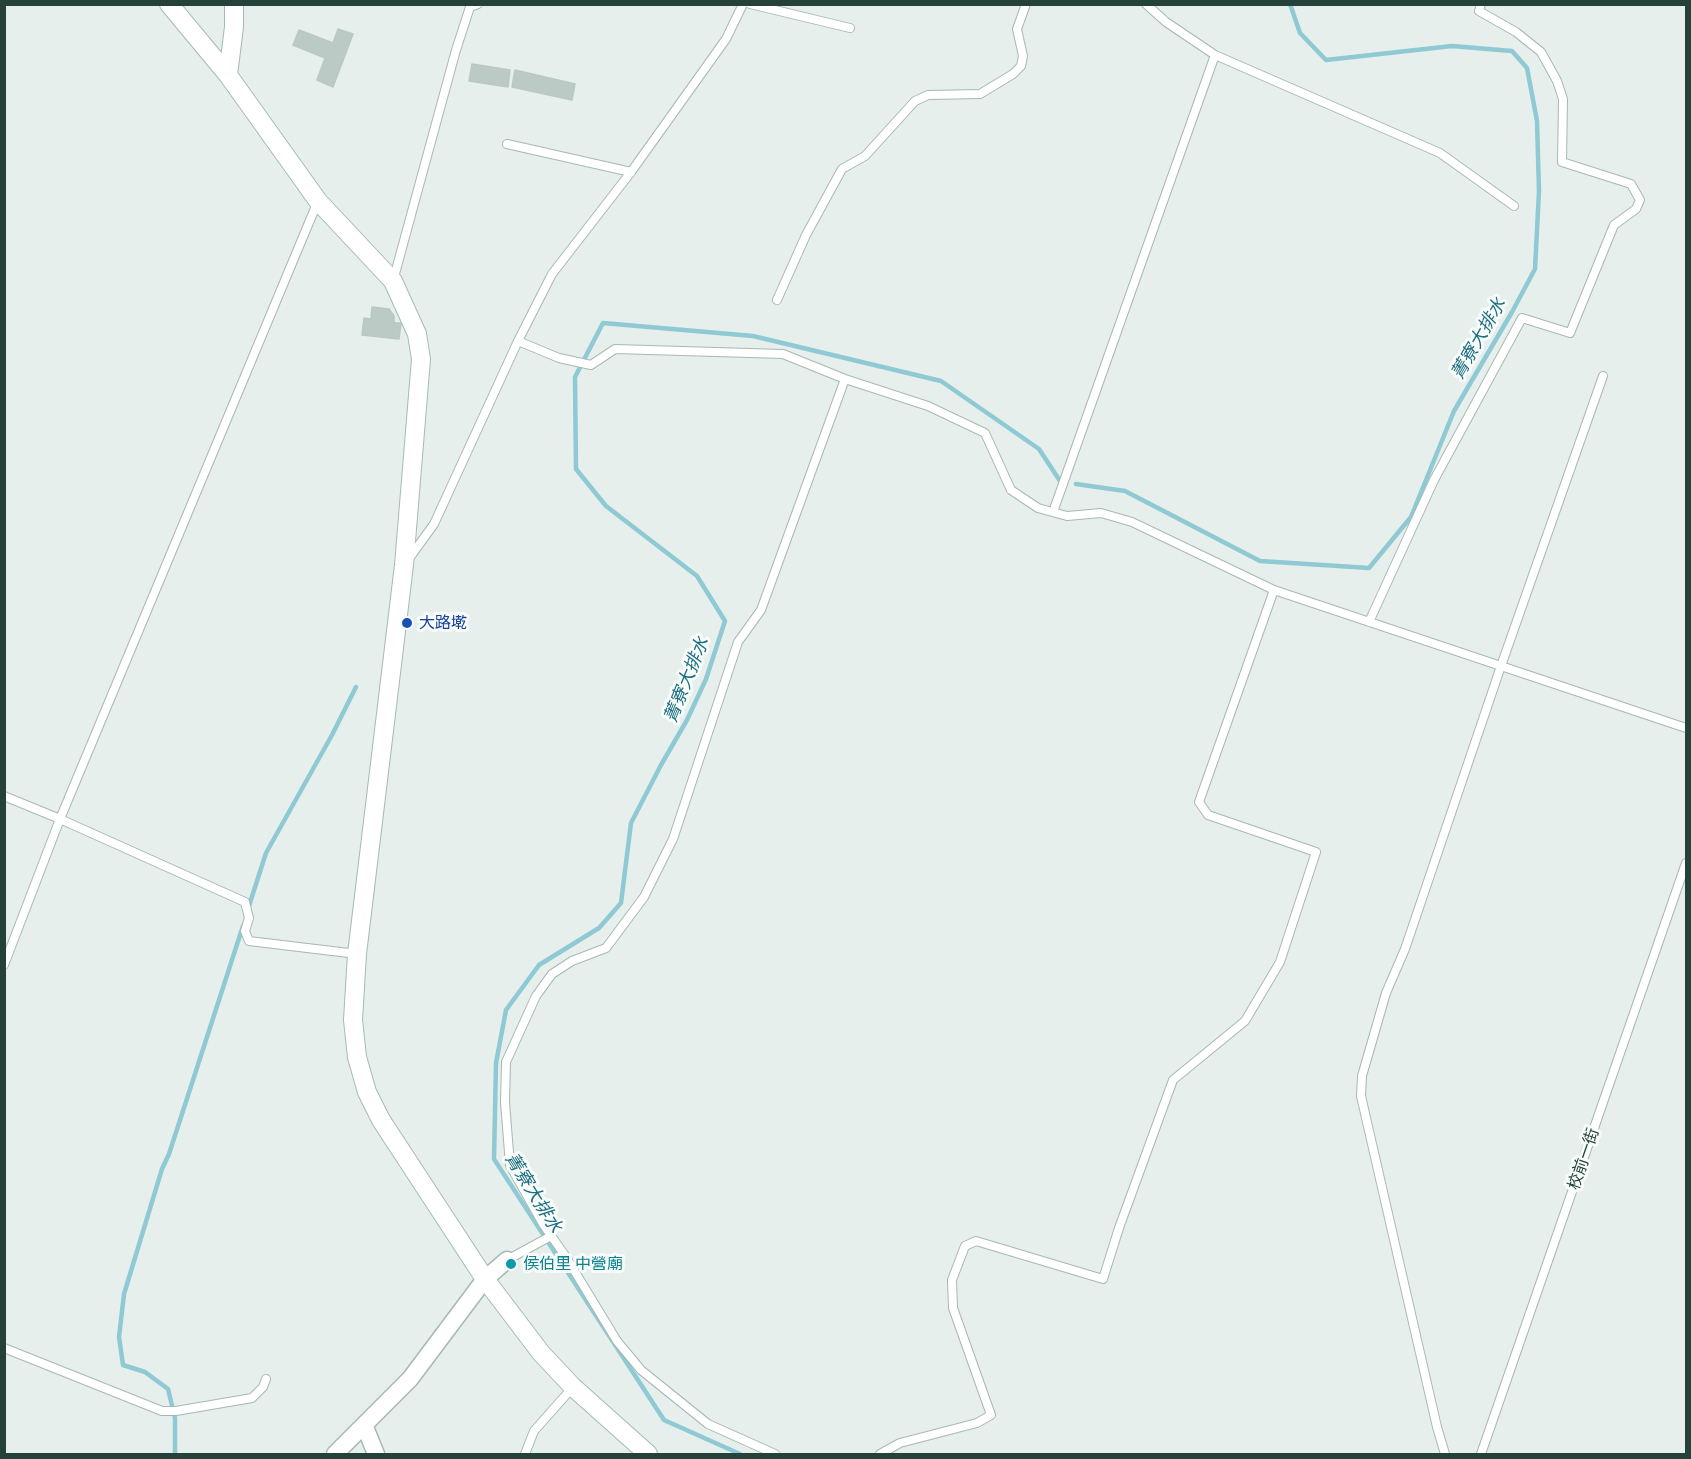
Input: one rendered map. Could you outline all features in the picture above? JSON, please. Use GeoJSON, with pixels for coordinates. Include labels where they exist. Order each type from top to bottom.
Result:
{"type":"FeatureCollection","features":[{"type":"Feature","properties":{"kind":"street"},"geometry":{"type":"LineString","coordinates":[[169,4],[228,75],[318,201],[393,281],[417,334],[421,358],[404,565],[357,954],[352,1020],[357,1057],[367,1092],[381,1120],[485,1279],[541,1353],[573,1387],[648,1455]]}},
{"type":"Feature","properties":{"kind":"street"},"geometry":{"type":"LineString","coordinates":[[228,75],[234,27],[234,4]]}},
{"type":"Feature","properties":{"kind":"street"},"geometry":{"type":"LineString","coordinates":[[335,1455],[410,1379],[485,1279],[507,1260]]}},
{"type":"Feature","properties":{"kind":"street"},"geometry":{"type":"LineString","coordinates":[[365,1427],[376,1455]]}},
{"type":"Feature","properties":{"kind":"lane"},"geometry":{"type":"LineString","coordinates":[[393,281],[456,50],[470,7],[478,4]]}},
{"type":"Feature","properties":{"kind":"lane"},"geometry":{"type":"LineString","coordinates":[[404,565],[434,524],[518,341],[552,274],[631,172],[726,39],[743,4]]}},
{"type":"Feature","properties":{"kind":"lane"},"geometry":{"type":"LineString","coordinates":[[750,4],[850,28]]}},
{"type":"Feature","properties":{"kind":"lane"},"geometry":{"type":"LineString","coordinates":[[777,300],[806,236],[842,169],[865,156],[915,101],[928,95],[981,94],[1013,74],[1021,66],[1023,56],[1017,29],[1026,4]]}},
{"type":"Feature","properties":{"kind":"lane"},"geometry":{"type":"LineString","coordinates":[[1146,4],[1166,22],[1215,55],[1440,153],[1514,206]]}},
{"type":"Feature","properties":{"kind":"lane"},"geometry":{"type":"LineString","coordinates":[[1369,622],[1434,480],[1522,318],[1570,333],[1614,225],[1636,209],[1641,200],[1631,183],[1562,162],[1563,99],[1557,81],[1541,52],[1516,32],[1479,10],[1481,4]]}},
{"type":"Feature","properties":{"kind":"lane"},"geometry":{"type":"LineString","coordinates":[[1053,512],[1215,55]]}},
{"type":"Feature","properties":{"kind":"lane"},"geometry":{"type":"LineString","coordinates":[[507,144],[631,172]]}},
{"type":"Feature","properties":{"kind":"lane"},"geometry":{"type":"LineString","coordinates":[[4,965],[60,819],[318,201]]}},
{"type":"Feature","properties":{"kind":"lane"},"geometry":{"type":"LineString","coordinates":[[518,341],[559,358],[591,365],[615,349],[783,354],[845,379],[928,406],[985,433],[1011,490],[1038,508],[1067,516],[1101,513],[1132,522],[1274,590],[1686,728]]}},
{"type":"Feature","properties":{"kind":"lane"},"geometry":{"type":"LineString","coordinates":[[1445,1455],[1434,1416],[1361,1096],[1362,1076],[1386,993],[1405,949],[1501,666],[1604,376]]}},
{"type":"Feature","properties":{"kind":"lane"},"geometry":{"type":"LineString","coordinates":[[775,1455],[708,1424],[641,1370],[616,1341],[566,1257],[549,1237],[510,1165],[505,1102],[506,1062],[536,996],[552,974],[572,961],[606,948],[644,897],[673,839],[738,642],[761,610],[845,379]]}},
{"type":"Feature","properties":{"kind":"lane"},"geometry":{"type":"LineString","coordinates":[[880,1455],[900,1443],[977,1423],[991,1415],[953,1308],[952,1280],[965,1246],[976,1241],[1103,1279],[1119,1228],[1173,1080],[1245,1022],[1280,962],[1316,852],[1208,815],[1199,802],[1274,590]]}},
{"type":"Feature","properties":{"kind":"lane"},"geometry":{"type":"LineString","coordinates":[[4,796],[245,902],[249,918],[245,931],[249,941],[357,954]]}},
{"type":"Feature","properties":{"kind":"lane","name":"校前一街"},"geometry":{"type":"LineString","coordinates":[[1481,1455],[1686,862]]}},
{"type":"Feature","properties":{"kind":"lane"},"geometry":{"type":"LineString","coordinates":[[507,1260],[549,1237]]}},
{"type":"Feature","properties":{"kind":"lane"},"geometry":{"type":"LineString","coordinates":[[4,1348],[162,1411],[176,1411],[252,1398],[263,1387],[266,1379]]}},
{"type":"Feature","properties":{"kind":"lane"},"geometry":{"type":"LineString","coordinates":[[525,1455],[534,1431],[573,1387]]}},
{"type":"Feature","properties":{"kind":"building"},"geometry":{"type":"Polygon","coordinates":[[[338,29],[353,34],[333,87],[317,80],[325,58],[293,45],[299,30],[333,43],[338,29]]]}},
{"type":"Feature","properties":{"kind":"building"},"geometry":{"type":"Polygon","coordinates":[[[472,64],[510,70],[508,87],[469,81],[472,64]]]}},
{"type":"Feature","properties":{"kind":"building"},"geometry":{"type":"Polygon","coordinates":[[[515,70],[575,84],[572,100],[512,87],[515,70]]]}},
{"type":"Feature","properties":{"kind":"building"},"geometry":{"type":"Polygon","coordinates":[[[372,307],[389,309],[394,316],[394,323],[401,323],[399,339],[362,335],[364,318],[371,319],[372,307]]]}},
{"type":"Feature","properties":{"kind":"waterway","name":"菁寮大排水"},"geometry":{"type":"LineString","coordinates":[[1076,484],[1125,491],[1260,561],[1369,568],[1411,517],[1454,411],[1535,269],[1539,191],[1537,121],[1527,68],[1512,51],[1452,46],[1326,60],[1300,33],[1290,4]]}},
{"type":"Feature","properties":{"kind":"waterway","name":"菁寮大排水"},"geometry":{"type":"LineString","coordinates":[[740,1454],[664,1420],[494,1159],[496,1063],[506,1010],[539,965],[599,928],[621,903],[631,823],[687,720],[706,679],[725,621],[697,576],[606,506],[576,469],[575,377],[603,323],[753,336],[941,381],[1039,449],[1060,481]]}},
{"type":"Feature","properties":{"kind":"waterway"},"geometry":{"type":"LineString","coordinates":[[248,909],[266,853],[356,687]]}},
{"type":"Feature","properties":{"kind":"waterway"},"geometry":{"type":"LineString","coordinates":[[175,1454],[175,1418],[168,1389],[145,1372],[123,1365],[119,1337],[124,1294],[162,1169],[169,1154],[243,926]]}},
{"type":"Feature","properties":{"kind":"place","name":"大路墘"},"geometry":{"type":"Point","coordinates":[407,623]}},
{"type":"Feature","properties":{"kind":"place","name":"侯伯里 中營廟"},"geometry":{"type":"Point","coordinates":[511,1264]}}]}
